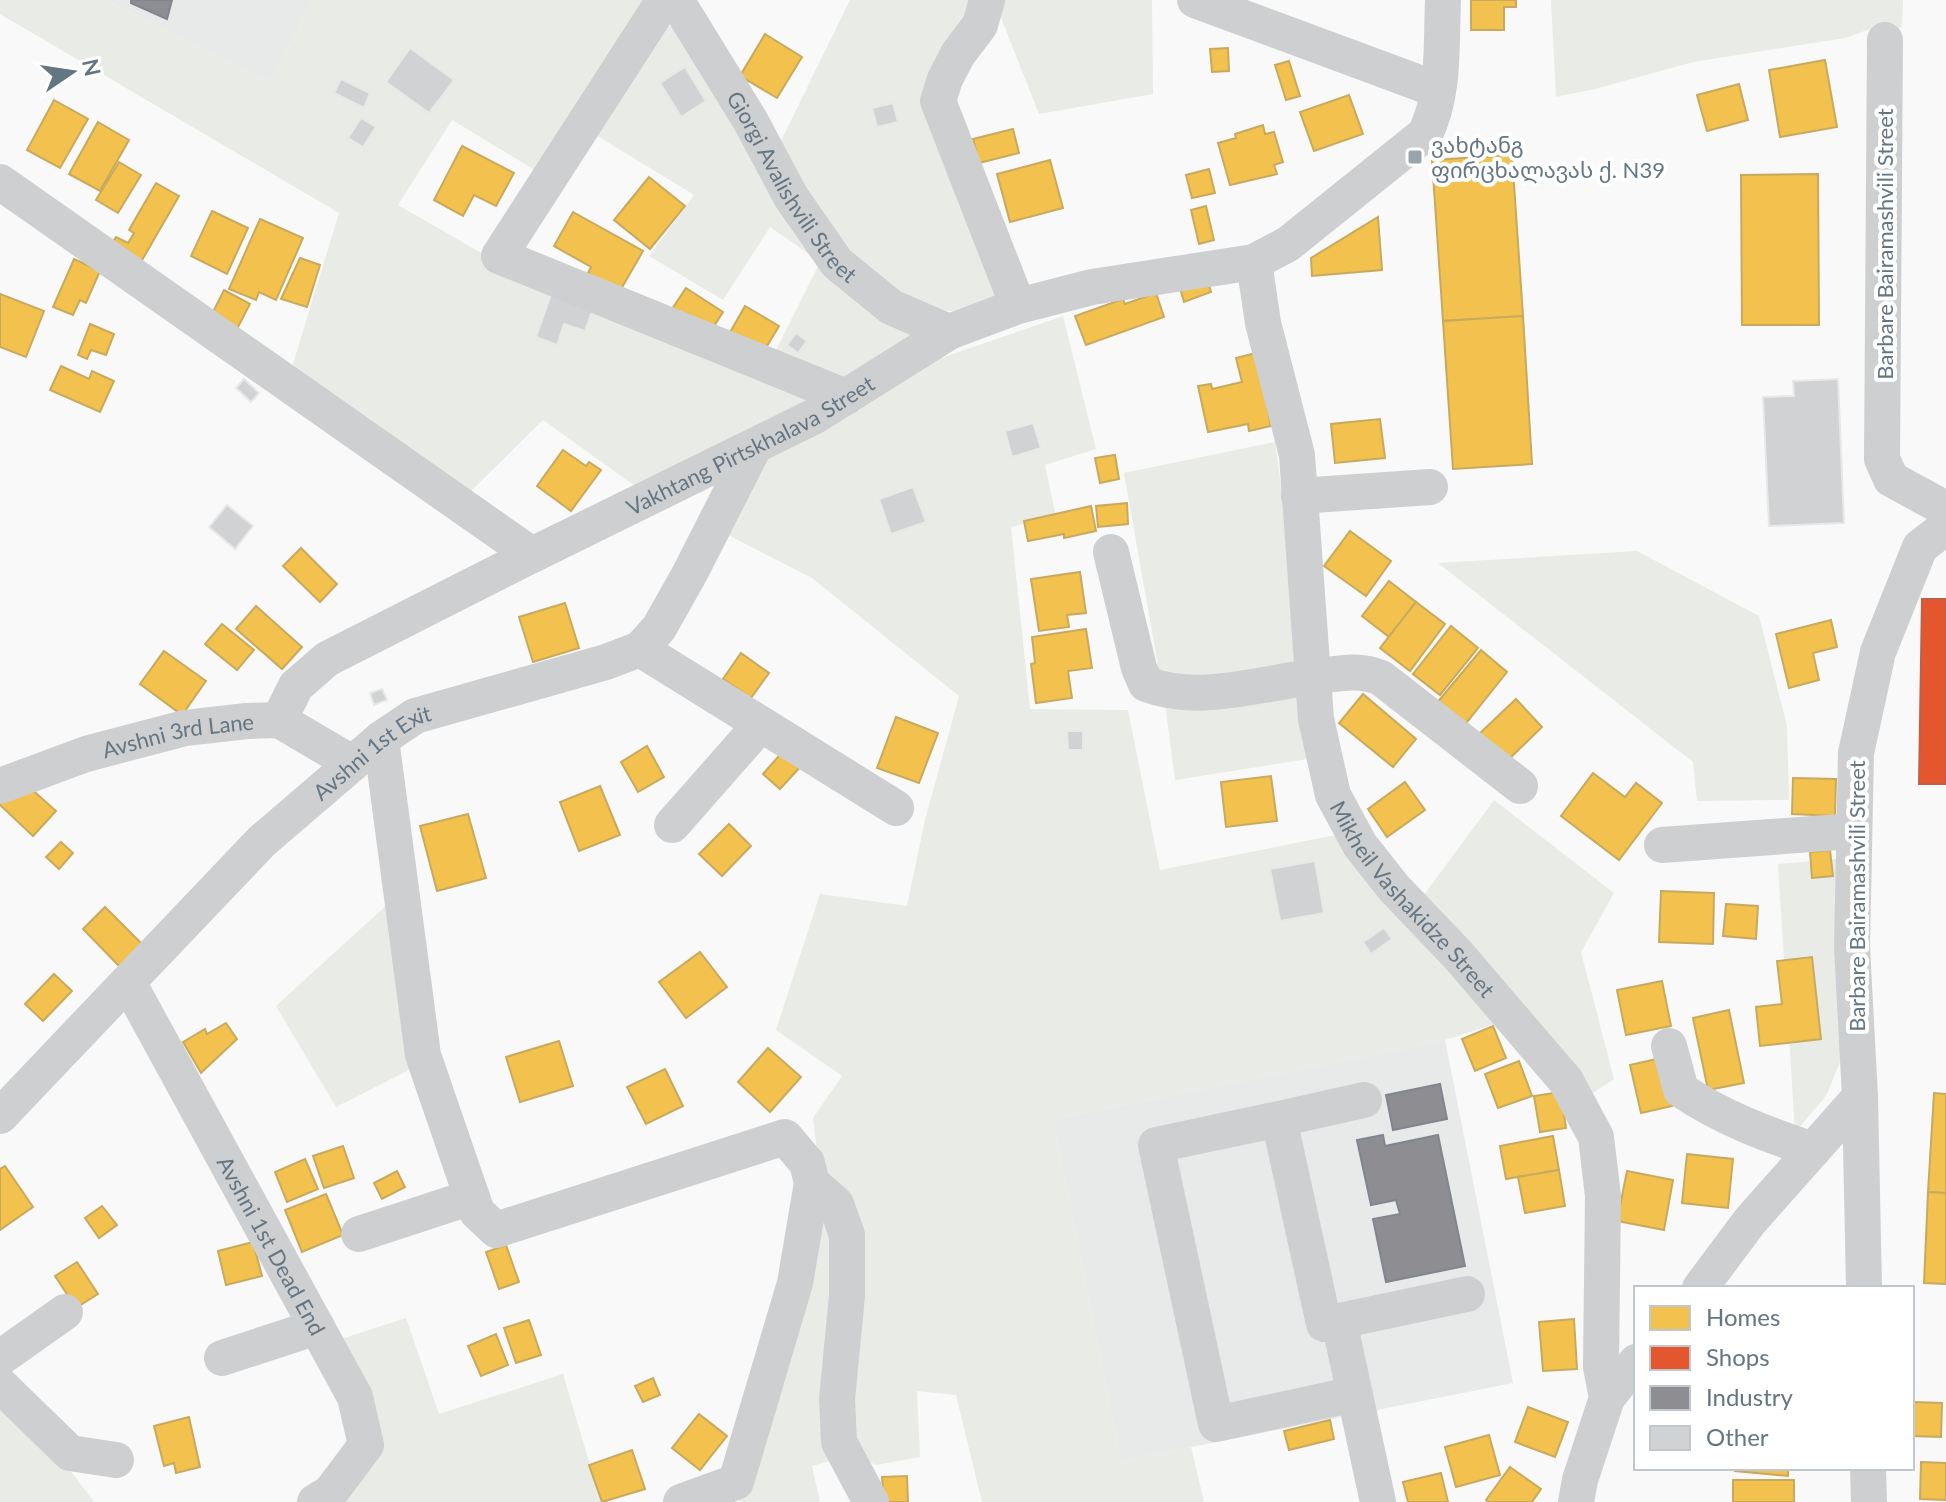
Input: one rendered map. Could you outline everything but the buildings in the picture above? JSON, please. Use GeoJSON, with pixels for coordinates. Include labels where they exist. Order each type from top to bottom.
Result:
{"type":"FeatureCollection","features":[{"type":"Feature","properties":{"kind":"street"},"geometry":{"type":"LineString","coordinates":[[664,0],[499,256],[846,397]]}},
{"type":"Feature","properties":{"kind":"street","name":"Giorgi Avalishvili Street"},"geometry":{"type":"LineString","coordinates":[[676,0],[750,120],[791,197],[837,263],[891,307],[949,332]]}},
{"type":"Feature","properties":{"kind":"street"},"geometry":{"type":"LineString","coordinates":[[987,0],[980,25],[958,54],[938,101],[1018,306]]}},
{"type":"Feature","properties":{"kind":"street"},"geometry":{"type":"LineString","coordinates":[[1195,0],[1438,90]]}},
{"type":"Feature","properties":{"kind":"street","name":"Vakhtang Pirtskhalava Street"},"geometry":{"type":"LineString","coordinates":[[279,720],[296,686],[327,659],[815,416],[949,332],[1018,306],[1092,287],[1254,262],[1288,244],[1425,134],[1433,118],[1438,90],[1443,0]]}},
{"type":"Feature","properties":{"kind":"street","name":"Barbare Bairamashvili Street"},"geometry":{"type":"LineString","coordinates":[[1885,40],[1882,459],[1891,479],[1946,509]]}},
{"type":"Feature","properties":{"kind":"street"},"geometry":{"type":"LineString","coordinates":[[0,182],[532,555]]}},
{"type":"Feature","properties":{"kind":"street","name":"Mikheil Vashakidze Street"},"geometry":{"type":"LineString","coordinates":[[1254,262],[1263,323],[1297,455],[1316,719],[1333,795],[1360,845],[1394,888],[1458,955],[1566,1081],[1596,1137],[1603,1196],[1601,1367],[1607,1398],[1573,1495]]}},
{"type":"Feature","properties":{"kind":"street"},"geometry":{"type":"LineString","coordinates":[[754,447],[659,628],[640,649],[896,808]]}},
{"type":"Feature","properties":{"kind":"street"},"geometry":{"type":"LineString","coordinates":[[1299,496],[1430,487]]}},
{"type":"Feature","properties":{"kind":"street","name":"Barbare Bairamashvili Street"},"geometry":{"type":"LineString","coordinates":[[1864,1286],[1860,1097],[1852,947],[1856,753],[1878,652],[1920,547],[1946,527]]}},
{"type":"Feature","properties":{"kind":"street"},"geometry":{"type":"LineString","coordinates":[[1111,552],[1139,668],[1146,684],[1158,689],[1209,693],[1313,676],[1366,672],[1381,678],[1520,786]]}},
{"type":"Feature","properties":{"kind":"street","name":"Avshni 1st Exit"},"geometry":{"type":"LineString","coordinates":[[0,1116],[262,841],[381,739],[415,716],[606,662],[640,649]]}},
{"type":"Feature","properties":{"kind":"street","name":"Avshni 3rd Lane"},"geometry":{"type":"LineString","coordinates":[[3,779],[185,728],[279,720],[352,763]]}},
{"type":"Feature","properties":{"kind":"street"},"geometry":{"type":"LineString","coordinates":[[672,825],[761,724]]}},
{"type":"Feature","properties":{"kind":"street"},"geometry":{"type":"LineString","coordinates":[[381,739],[423,1055],[477,1212],[496,1230],[785,1137],[807,1163],[812,1183],[795,1283],[736,1482],[681,1502]]}},
{"type":"Feature","properties":{"kind":"street"},"geometry":{"type":"LineString","coordinates":[[1662,845],[1853,831]]}},
{"type":"Feature","properties":{"kind":"street","name":"Avshni 1st Dead End"},"geometry":{"type":"LineString","coordinates":[[128,982],[355,1397],[366,1445],[330,1493],[315,1502]]}},
{"type":"Feature","properties":{"kind":"street"},"geometry":{"type":"LineString","coordinates":[[1669,1046],[1681,1090],[1710,1110],[1753,1130],[1813,1150]]}},
{"type":"Feature","properties":{"kind":"street"},"geometry":{"type":"LineString","coordinates":[[1701,1286],[1750,1221],[1860,1097]]}},
{"type":"Feature","properties":{"kind":"street"},"geometry":{"type":"LineString","coordinates":[[1355,1394],[1216,1424],[1154,1133],[1279,1119],[1364,1100]]}},
{"type":"Feature","properties":{"kind":"street"},"geometry":{"type":"LineString","coordinates":[[1279,1119],[1324,1324],[1467,1294]]}},
{"type":"Feature","properties":{"kind":"street"},"geometry":{"type":"LineString","coordinates":[[812,1183],[836,1204],[847,1235],[847,1296],[837,1399],[839,1442],[871,1502]]}},
{"type":"Feature","properties":{"kind":"street"},"geometry":{"type":"LineString","coordinates":[[359,1234],[472,1197]]}},
{"type":"Feature","properties":{"kind":"street"},"geometry":{"type":"LineString","coordinates":[[0,1358],[65,1312]]}},
{"type":"Feature","properties":{"kind":"street"},"geometry":{"type":"LineString","coordinates":[[1339,1321],[1378,1502]]}},
{"type":"Feature","properties":{"kind":"street"},"geometry":{"type":"LineString","coordinates":[[222,1358],[317,1327]]}},
{"type":"Feature","properties":{"kind":"street"},"geometry":{"type":"LineString","coordinates":[[1607,1398],[1634,1364]]}},
{"type":"Feature","properties":{"kind":"street"},"geometry":{"type":"LineString","coordinates":[[0,1385],[70,1453],[116,1460]]}},
{"type":"Feature","properties":{"kind":"street"},"geometry":{"type":"LineString","coordinates":[[1868,1470],[1869,1502]]}},
{"type":"Feature","properties":{"kind":"shaded area"},"geometry":{"type":"Polygon","coordinates":[[[0,0],[106,0],[271,81],[313,0],[653,0],[538,172],[452,120],[398,205],[483,254],[826,399],[642,491],[543,420],[465,497],[289,377],[339,213],[0,14],[0,0]]]}},
{"type":"Feature","properties":{"kind":"shaded area"},"geometry":{"type":"Polygon","coordinates":[[[106,0],[313,0],[271,81],[106,0]]]}},
{"type":"Feature","properties":{"kind":"shaded area"},"geometry":{"type":"Polygon","coordinates":[[[850,0],[1152,0],[1153,94],[1039,114],[996,5],[925,100],[1002,299],[953,311],[922,310],[844,259],[776,151],[850,0]]]}},
{"type":"Feature","properties":{"kind":"shaded area"},"geometry":{"type":"Polygon","coordinates":[[[1551,0],[1903,0],[1902,27],[1867,30],[1845,38],[1693,62],[1556,97],[1551,0]]]}},
{"type":"Feature","properties":{"kind":"shaded area"},"geometry":{"type":"Polygon","coordinates":[[[664,26],[684,27],[794,219],[918,334],[847,387],[770,362],[820,262],[770,227],[723,300],[649,256],[694,195],[591,132],[664,26]]]}},
{"type":"Feature","properties":{"kind":"shaded area"},"geometry":{"type":"Polygon","coordinates":[[[1063,316],[1096,449],[1045,465],[1056,516],[1011,527],[1030,709],[1128,710],[1160,870],[1341,834],[1498,1023],[1445,1040],[1053,1119],[1121,1461],[1191,1447],[1204,1502],[982,1502],[956,1395],[917,1391],[920,1457],[876,1465],[854,1454],[812,1466],[820,1502],[739,1502],[767,1419],[819,1169],[813,1118],[842,1076],[776,1030],[820,894],[907,906],[925,820],[959,696],[812,578],[726,534],[769,449],[927,363],[1063,316]]]}},
{"type":"Feature","properties":{"kind":"shaded area"},"geometry":{"type":"Polygon","coordinates":[[[1275,442],[1308,759],[1175,780],[1166,711],[1124,473],[1275,442]]]}},
{"type":"Feature","properties":{"kind":"shaded area"},"geometry":{"type":"Polygon","coordinates":[[[1637,551],[1759,616],[1787,726],[1789,800],[1697,801],[1693,762],[1438,563],[1637,551]]]}},
{"type":"Feature","properties":{"kind":"shaded area"},"geometry":{"type":"Polygon","coordinates":[[[1494,800],[1614,893],[1581,952],[1614,1079],[1588,1096],[1418,903],[1494,800]]]}},
{"type":"Feature","properties":{"kind":"shaded area"},"geometry":{"type":"Polygon","coordinates":[[[1838,859],[1842,1057],[1826,1096],[1795,1132],[1778,864],[1838,859]]]}},
{"type":"Feature","properties":{"kind":"shaded area"},"geometry":{"type":"Polygon","coordinates":[[[390,902],[415,1067],[336,1107],[276,1006],[390,902]]]}},
{"type":"Feature","properties":{"kind":"shaded area"},"geometry":{"type":"Polygon","coordinates":[[[1445,1040],[1513,1383],[1121,1461],[1053,1119],[1445,1040]]]}},
{"type":"Feature","properties":{"kind":"shaded area"},"geometry":{"type":"Polygon","coordinates":[[[406,1318],[439,1414],[563,1374],[601,1502],[335,1502],[378,1446],[335,1341],[406,1318]]]}},
{"type":"Feature","properties":{"kind":"shaded area"},"geometry":{"type":"Polygon","coordinates":[[[0,1399],[63,1461],[94,1502],[0,1502],[0,1399]]]}},
{"type":"Feature","properties":{"kind":"place","name":"ვახტანგ ფირცხალავას ქ. N39"},"geometry":{"type":"Point","coordinates":[1415,157]}}]}
